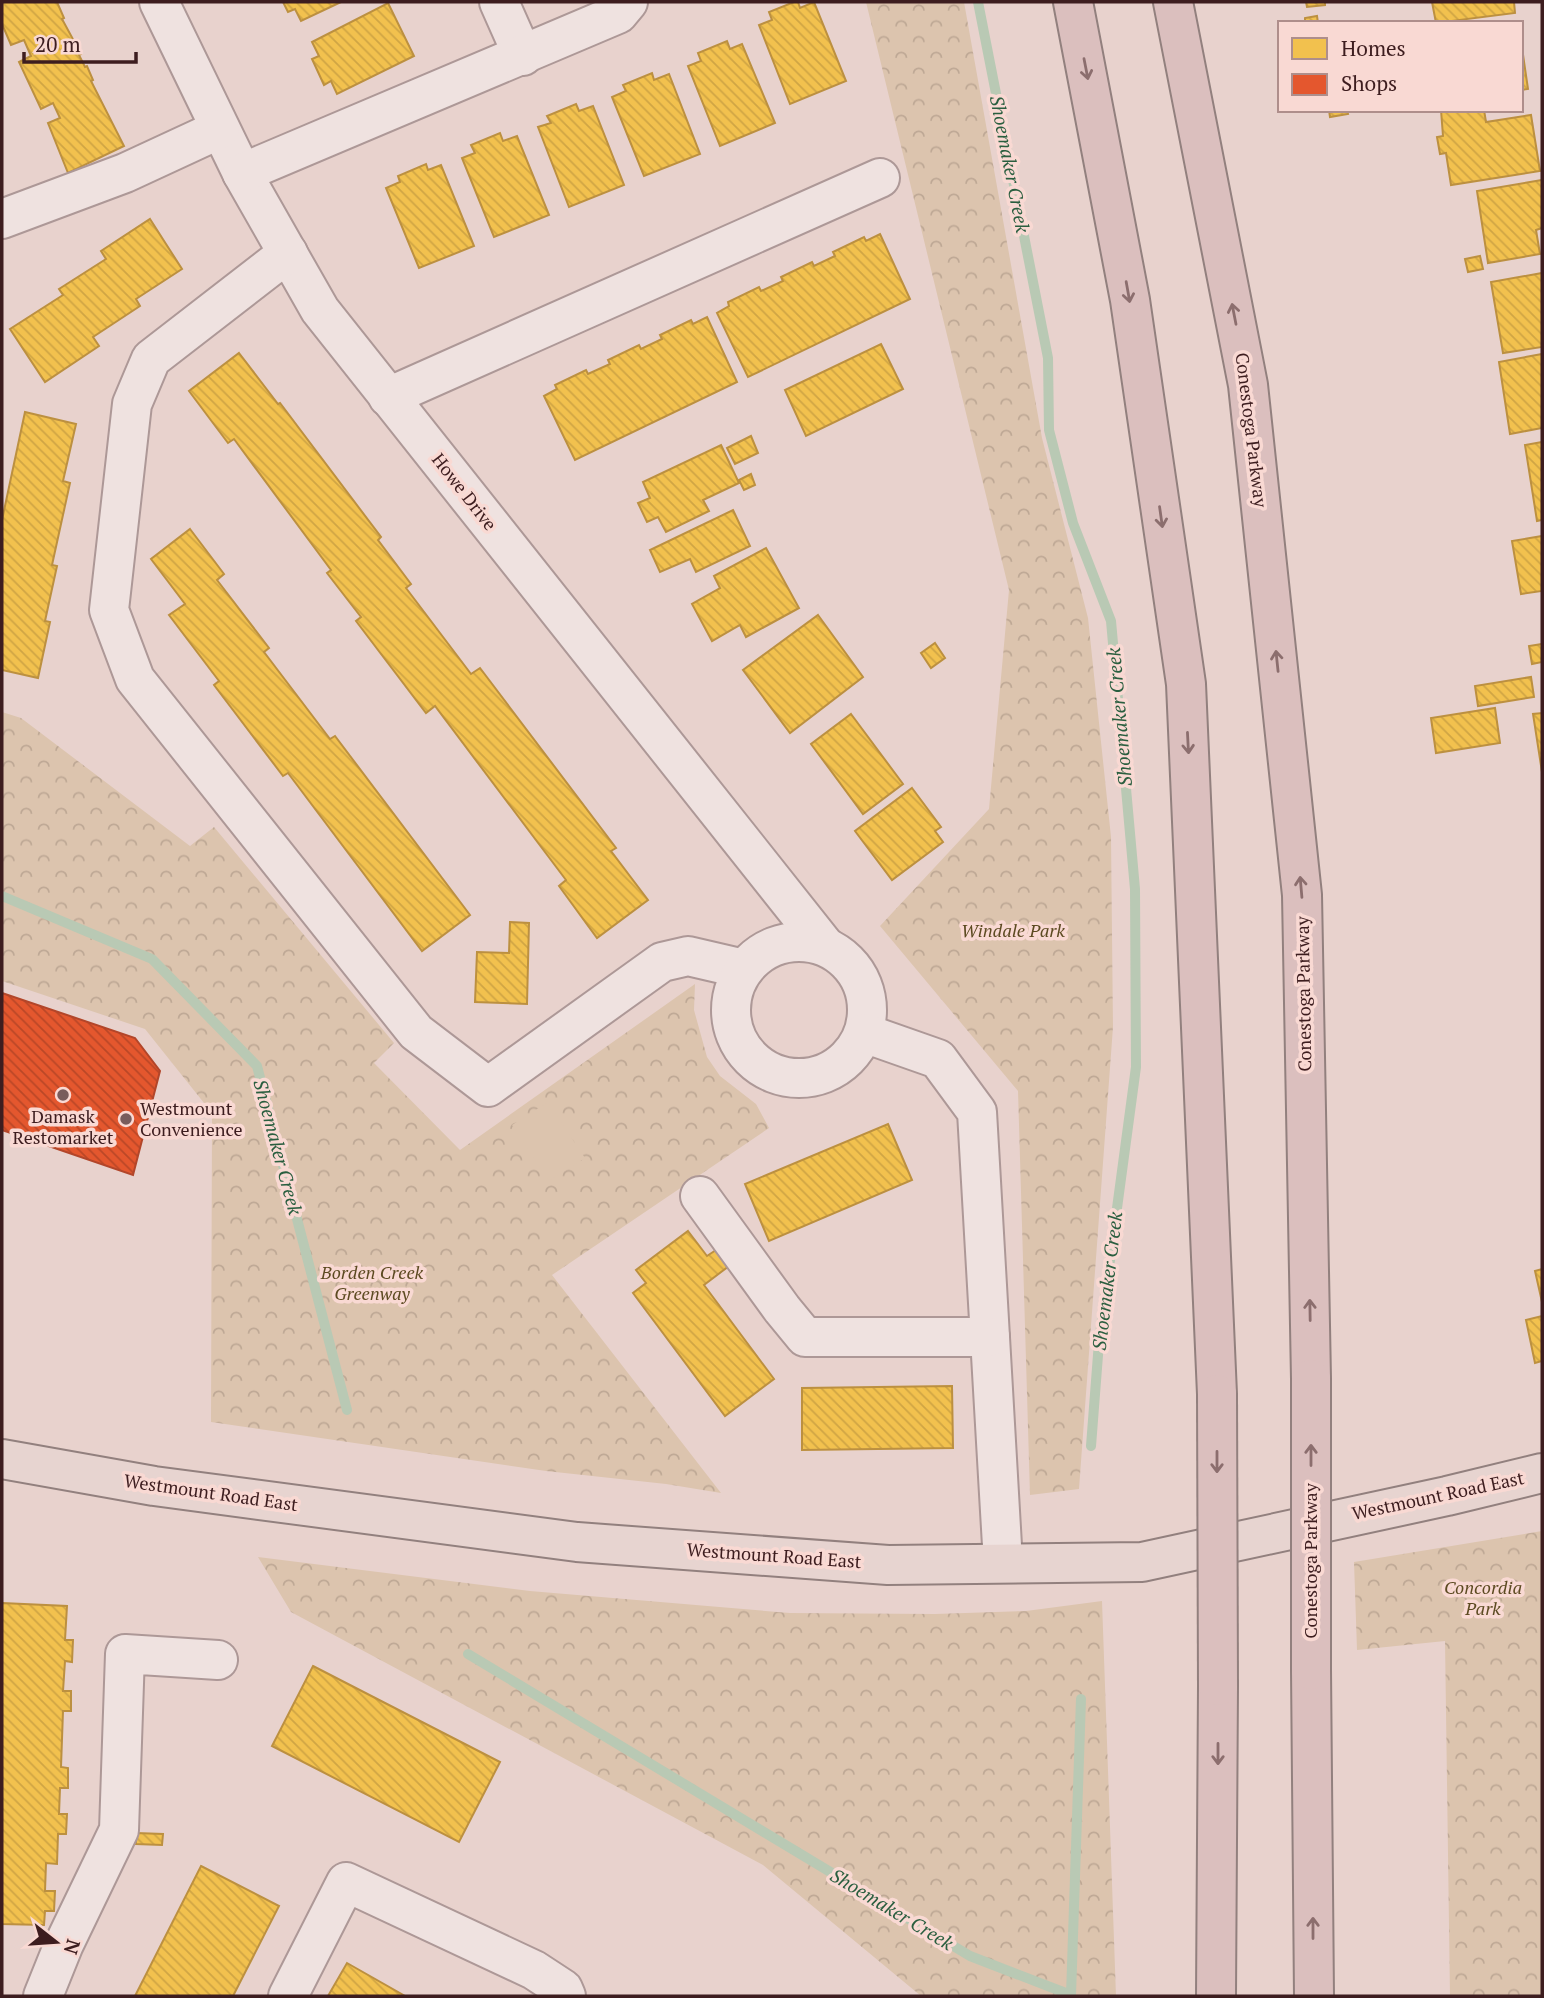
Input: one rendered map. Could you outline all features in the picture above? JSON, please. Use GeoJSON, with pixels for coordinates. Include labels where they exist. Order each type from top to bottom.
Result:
{"type":"FeatureCollection","features":[{"type":"Feature","properties":{"kind":"highway"},"geometry":{"type":"LineString","coordinates":[[1073,2],[1130,300],[1186,684],[1217,1394],[1216,1996]]}},
{"type":"Feature","properties":{"kind":"highway","name":"Conestoga Parkway"},"geometry":{"type":"LineString","coordinates":[[1173,2],[1248,384],[1302,895],[1311,1379],[1314,1996]]}},
{"type":"Feature","properties":{"kind":"main road","name":"Westmount Road East"},"geometry":{"type":"LineString","coordinates":[[2,1459],[154,1486],[577,1542],[888,1564],[1142,1562],[1542,1473]]}},
{"type":"Feature","properties":{"kind":"street","name":"Howe Drive"},"geometry":{"type":"LineString","coordinates":[[159,2],[242,173],[320,310],[825,946],[843,957],[857,972],[865,991],[868,1012],[864,1033]]}},
{"type":"Feature","properties":{"kind":"street"},"geometry":{"type":"LineString","coordinates":[[499,2],[523,56]]}},
{"type":"Feature","properties":{"kind":"street"},"geometry":{"type":"LineString","coordinates":[[242,173],[618,14],[628,2]]}},
{"type":"Feature","properties":{"kind":"street"},"geometry":{"type":"LineString","coordinates":[[2,219],[125,173],[220,129]]}},
{"type":"Feature","properties":{"kind":"street"},"geometry":{"type":"LineString","coordinates":[[388,397],[880,178]]}},
{"type":"Feature","properties":{"kind":"street"},"geometry":{"type":"LineString","coordinates":[[288,253],[151,359],[132,404],[109,610],[135,679],[416,1032],[488,1087],[662,962],[688,956],[744,969]]}},
{"type":"Feature","properties":{"kind":"street"},"geometry":{"type":"LineString","coordinates":[[825,946],[803,941],[781,944],[760,953],[744,969],[734,988],[730,1009],[733,1030],[742,1050],[757,1065],[776,1075],[797,1080],[818,1076],[838,1067],[854,1052],[864,1033],[938,1059],[977,1112],[1003,1563]]}},
{"type":"Feature","properties":{"kind":"street"},"geometry":{"type":"LineString","coordinates":[[700,1196],[805,1337],[990,1337]]}},
{"type":"Feature","properties":{"kind":"street"},"geometry":{"type":"LineString","coordinates":[[43,1996],[64,1944],[119,1830],[125,1654],[218,1660]]}},
{"type":"Feature","properties":{"kind":"street"},"geometry":{"type":"LineString","coordinates":[[288,1996],[346,1882],[534,1970],[563,1989],[565,1996]]}},
{"type":"Feature","properties":{"kind":"green space","name":"Windale Park"},"geometry":{"type":"Polygon","coordinates":[[[866,2],[964,2],[1042,438],[1088,618],[1111,837],[1113,1027],[1079,1489],[1030,1495],[1018,1091],[880,926],[989,809],[1009,590],[866,2]]]}},
{"type":"Feature","properties":{"kind":"green space","name":"Borden Creek Greenway"},"geometry":{"type":"Polygon","coordinates":[[[2,712],[21,718],[190,846],[214,827],[394,1043],[374,1063],[460,1150],[695,984],[694,1010],[707,1057],[720,1076],[756,1104],[769,1128],[552,1275],[721,1493],[546,1471],[211,1422],[212,1113],[145,1029],[2,981],[2,712]]]}},
{"type":"Feature","properties":{"kind":"green space"},"geometry":{"type":"Polygon","coordinates":[[[548,1102],[585,1158],[549,1181],[512,1125],[548,1102]]]}},
{"type":"Feature","properties":{"kind":"green space","name":"Concordia Park"},"geometry":{"type":"Polygon","coordinates":[[[1542,1531],[1542,1996],[1450,1996],[1445,1641],[1357,1650],[1354,1562],[1542,1531]]]}},
{"type":"Feature","properties":{"kind":"green space"},"geometry":{"type":"Polygon","coordinates":[[[258,1557],[530,1591],[790,1613],[935,1614],[1026,1611],[1102,1601],[1116,1996],[921,1996],[763,1865],[291,1612],[258,1557]]]}},
{"type":"Feature","properties":{"kind":"building: Homes"},"geometry":{"type":"Polygon","coordinates":[[[2,2],[57,2],[64,18],[62,19],[124,146],[68,173],[48,123],[60,118],[53,103],[41,109],[19,62],[31,56],[24,40],[11,45],[2,24],[2,2]]]}},
{"type":"Feature","properties":{"kind":"building: Homes"},"geometry":{"type":"Polygon","coordinates":[[[283,2],[341,2],[301,21],[295,9],[288,12],[283,2]]]}},
{"type":"Feature","properties":{"kind":"building: Homes"},"geometry":{"type":"Polygon","coordinates":[[[798,2],[800,8],[814,2],[846,81],[790,104],[759,25],[772,20],[769,12],[798,2]]]}},
{"type":"Feature","properties":{"kind":"building: Homes"},"geometry":{"type":"Polygon","coordinates":[[[1306,2],[1325,2],[1325,5],[1307,7],[1306,2]]]}},
{"type":"Feature","properties":{"kind":"building: Homes"},"geometry":{"type":"Polygon","coordinates":[[[1432,2],[1514,2],[1515,13],[1436,21],[1432,2]]]}},
{"type":"Feature","properties":{"kind":"building: Homes"},"geometry":{"type":"Polygon","coordinates":[[[388,3],[414,56],[337,94],[331,81],[324,85],[312,59],[319,56],[312,42],[388,3]]]}},
{"type":"Feature","properties":{"kind":"building: Homes"},"geometry":{"type":"Polygon","coordinates":[[[1317,16],[1318,21],[1305,21],[1305,18],[1317,16]]]}},
{"type":"Feature","properties":{"kind":"building: Homes"},"geometry":{"type":"Polygon","coordinates":[[[727,41],[730,49],[742,44],[775,123],[720,146],[688,66],[701,61],[698,53],[727,41]]]}},
{"type":"Feature","properties":{"kind":"building: Homes"},"geometry":{"type":"Polygon","coordinates":[[[1523,55],[1528,89],[1523,90],[1523,55]]]}},
{"type":"Feature","properties":{"kind":"building: Homes"},"geometry":{"type":"Polygon","coordinates":[[[652,73],[654,80],[669,74],[700,154],[644,176],[612,97],[626,91],[623,85],[652,73]]]}},
{"type":"Feature","properties":{"kind":"building: Homes"},"geometry":{"type":"Polygon","coordinates":[[[576,104],[579,111],[593,106],[624,185],[569,207],[538,127],[551,123],[547,116],[576,104]]]}},
{"type":"Feature","properties":{"kind":"building: Homes"},"geometry":{"type":"Polygon","coordinates":[[[1329,112],[1348,114],[1330,117],[1329,112]]]}},
{"type":"Feature","properties":{"kind":"building: Homes"},"geometry":{"type":"Polygon","coordinates":[[[1441,112],[1484,112],[1486,122],[1531,115],[1540,171],[1451,185],[1446,153],[1440,154],[1437,137],[1443,136],[1441,112]]]}},
{"type":"Feature","properties":{"kind":"building: Homes"},"geometry":{"type":"Polygon","coordinates":[[[500,133],[503,141],[517,136],[549,215],[494,237],[462,158],[475,153],[471,145],[500,133]]]}},
{"type":"Feature","properties":{"kind":"building: Homes"},"geometry":{"type":"Polygon","coordinates":[[[426,164],[428,170],[441,165],[474,246],[419,268],[386,188],[400,182],[398,176],[426,164]]]}},
{"type":"Feature","properties":{"kind":"building: Homes"},"geometry":{"type":"Polygon","coordinates":[[[1542,180],[1542,228],[1536,230],[1540,254],[1488,263],[1477,191],[1542,180]]]}},
{"type":"Feature","properties":{"kind":"building: Homes"},"geometry":{"type":"Polygon","coordinates":[[[150,219],[182,269],[136,299],[140,306],[93,337],[99,346],[45,382],[10,329],[63,295],[59,289],[106,259],[101,251],[150,219]]]}},
{"type":"Feature","properties":{"kind":"building: Homes"},"geometry":{"type":"Polygon","coordinates":[[[880,234],[910,299],[748,377],[717,313],[729,306],[728,302],[759,287],[761,291],[783,281],[781,277],[812,262],[814,266],[835,256],[833,252],[864,237],[866,241],[880,234]]]}},
{"type":"Feature","properties":{"kind":"building: Homes"},"geometry":{"type":"Polygon","coordinates":[[[1480,256],[1483,269],[1468,272],[1465,259],[1480,256]]]}},
{"type":"Feature","properties":{"kind":"building: Homes"},"geometry":{"type":"Polygon","coordinates":[[[1542,273],[1542,347],[1503,353],[1491,282],[1542,273]]]}},
{"type":"Feature","properties":{"kind":"building: Homes"},"geometry":{"type":"Polygon","coordinates":[[[707,317],[737,382],[575,460],[544,396],[557,389],[555,385],[586,370],[588,374],[610,364],[608,360],[639,345],[641,349],[662,339],[660,335],[691,320],[693,324],[707,317]]]}},
{"type":"Feature","properties":{"kind":"building: Homes"},"geometry":{"type":"Polygon","coordinates":[[[881,344],[903,389],[806,436],[785,390],[881,344]]]}},
{"type":"Feature","properties":{"kind":"building: Homes"},"geometry":{"type":"Polygon","coordinates":[[[239,353],[381,537],[378,540],[411,584],[406,588],[471,674],[480,668],[616,848],[611,851],[648,900],[597,938],[559,886],[566,880],[435,706],[426,713],[356,621],[361,617],[327,573],[331,570],[234,439],[228,443],[189,391],[239,353]]]}},
{"type":"Feature","properties":{"kind":"building: Homes"},"geometry":{"type":"Polygon","coordinates":[[[1542,354],[1542,428],[1510,434],[1499,362],[1542,354]]]}},
{"type":"Feature","properties":{"kind":"building: Homes"},"geometry":{"type":"Polygon","coordinates":[[[25,412],[76,424],[63,481],[70,483],[52,565],[57,566],[45,621],[50,622],[38,678],[2,670],[2,520],[25,412]]]}},
{"type":"Feature","properties":{"kind":"building: Homes"},"geometry":{"type":"Polygon","coordinates":[[[751,436],[758,453],[735,464],[727,448],[751,436]]]}},
{"type":"Feature","properties":{"kind":"building: Homes"},"geometry":{"type":"Polygon","coordinates":[[[1542,442],[1542,520],[1537,521],[1525,445],[1542,442]]]}},
{"type":"Feature","properties":{"kind":"building: Homes"},"geometry":{"type":"Polygon","coordinates":[[[721,445],[739,483],[703,500],[709,511],[666,532],[658,517],[647,522],[638,503],[650,498],[643,482],[721,445]]]}},
{"type":"Feature","properties":{"kind":"building: Homes"},"geometry":{"type":"Polygon","coordinates":[[[751,474],[755,485],[744,490],[739,480],[751,474]]]}},
{"type":"Feature","properties":{"kind":"building: Homes"},"geometry":{"type":"Polygon","coordinates":[[[733,510],[750,546],[696,572],[690,559],[660,572],[650,550],[733,510]]]}},
{"type":"Feature","properties":{"kind":"building: Homes"},"geometry":{"type":"Polygon","coordinates":[[[190,529],[224,574],[217,580],[269,648],[264,652],[330,739],[335,736],[470,915],[422,951],[288,773],[283,776],[214,685],[219,681],[169,615],[185,604],[151,559],[190,529]]]}},
{"type":"Feature","properties":{"kind":"building: Homes"},"geometry":{"type":"Polygon","coordinates":[[[1542,536],[1542,591],[1521,594],[1512,541],[1542,536]]]}},
{"type":"Feature","properties":{"kind":"building: Homes"},"geometry":{"type":"Polygon","coordinates":[[[766,548],[799,608],[746,637],[740,625],[712,641],[692,604],[720,588],[714,576],[766,548]]]}},
{"type":"Feature","properties":{"kind":"building: Homes"},"geometry":{"type":"Polygon","coordinates":[[[818,615],[863,677],[790,733],[743,670],[818,615]]]}},
{"type":"Feature","properties":{"kind":"building: Homes"},"geometry":{"type":"Polygon","coordinates":[[[935,643],[945,658],[931,668],[921,653],[935,643]]]}},
{"type":"Feature","properties":{"kind":"building: Homes"},"geometry":{"type":"Polygon","coordinates":[[[1542,644],[1542,662],[1532,664],[1529,646],[1542,644]]]}},
{"type":"Feature","properties":{"kind":"building: Homes"},"geometry":{"type":"Polygon","coordinates":[[[1531,677],[1534,697],[1478,706],[1475,686],[1531,677]]]}},
{"type":"Feature","properties":{"kind":"building: Homes"},"geometry":{"type":"Polygon","coordinates":[[[1495,708],[1500,743],[1436,753],[1431,718],[1495,708]]]}},
{"type":"Feature","properties":{"kind":"building: Homes"},"geometry":{"type":"Polygon","coordinates":[[[1542,713],[1542,772],[1533,714],[1542,713]]]}},
{"type":"Feature","properties":{"kind":"building: Homes"},"geometry":{"type":"Polygon","coordinates":[[[851,714],[903,784],[863,814],[811,744],[851,714]]]}},
{"type":"Feature","properties":{"kind":"building: Homes"},"geometry":{"type":"Polygon","coordinates":[[[912,788],[941,827],[935,831],[943,842],[892,880],[855,831],[912,788]]]}},
{"type":"Feature","properties":{"kind":"building: Homes"},"geometry":{"type":"Polygon","coordinates":[[[510,922],[529,923],[527,1004],[475,1002],[477,952],[509,953],[510,922]]]}},
{"type":"Feature","properties":{"kind":"building: Homes"},"geometry":{"type":"Polygon","coordinates":[[[888,1124],[912,1180],[769,1241],[745,1184],[888,1124]]]}},
{"type":"Feature","properties":{"kind":"building: Homes"},"geometry":{"type":"Polygon","coordinates":[[[688,1231],[707,1256],[716,1250],[729,1266],[704,1285],[774,1379],[725,1416],[633,1293],[646,1283],[636,1270],[688,1231]]]}},
{"type":"Feature","properties":{"kind":"building: Homes"},"geometry":{"type":"Polygon","coordinates":[[[1542,1269],[1542,1302],[1535,1271],[1542,1269]]]}},
{"type":"Feature","properties":{"kind":"building: Homes"},"geometry":{"type":"Polygon","coordinates":[[[1542,1316],[1542,1361],[1535,1363],[1526,1320],[1542,1316]]]}},
{"type":"Feature","properties":{"kind":"building: Homes"},"geometry":{"type":"Polygon","coordinates":[[[952,1386],[953,1448],[802,1450],[802,1388],[952,1386]]]}},
{"type":"Feature","properties":{"kind":"building: Homes"},"geometry":{"type":"Polygon","coordinates":[[[2,1603],[67,1606],[65,1640],[73,1640],[72,1662],[65,1661],[63,1691],[71,1691],[71,1711],[63,1711],[61,1767],[68,1768],[68,1788],[60,1788],[59,1814],[67,1814],[66,1834],[58,1834],[57,1864],[46,1863],[45,1891],[55,1891],[54,1911],[45,1911],[44,1925],[2,1924],[2,1603]]]}},
{"type":"Feature","properties":{"kind":"building: Homes"},"geometry":{"type":"Polygon","coordinates":[[[313,1666],[500,1762],[459,1842],[272,1746],[313,1666]]]}},
{"type":"Feature","properties":{"kind":"building: Homes"},"geometry":{"type":"Polygon","coordinates":[[[136,1833],[163,1834],[162,1845],[136,1844],[136,1833]]]}},
{"type":"Feature","properties":{"kind":"building: Homes"},"geometry":{"type":"Polygon","coordinates":[[[201,1866],[279,1906],[233,1996],[135,1996],[201,1866]]]}},
{"type":"Feature","properties":{"kind":"building: Homes"},"geometry":{"type":"Polygon","coordinates":[[[347,1963],[405,1996],[328,1996],[347,1963]]]}},
{"type":"Feature","properties":{"kind":"building: Shops"},"geometry":{"type":"Polygon","coordinates":[[[2,993],[135,1038],[160,1071],[133,1175],[2,1130],[2,993]]]}},
{"type":"Feature","properties":{"kind":"waterway","name":"Shoemaker Creek"},"geometry":{"type":"LineString","coordinates":[[978,2],[1048,358],[1049,430],[1073,523],[1111,621],[1135,889],[1136,1067],[1099,1342],[1091,1446]]}},
{"type":"Feature","properties":{"kind":"waterway","name":"Shoemaker Creek"},"geometry":{"type":"LineString","coordinates":[[2,896],[152,959],[257,1066],[347,1410]]}},
{"type":"Feature","properties":{"kind":"waterway","name":"Shoemaker Creek"},"geometry":{"type":"LineString","coordinates":[[468,1654],[970,1956],[1071,1995],[1081,1699]]}},
{"type":"Feature","properties":{"kind":"place","name":"Damask Restomarket"},"geometry":{"type":"Point","coordinates":[63,1095]}},
{"type":"Feature","properties":{"kind":"place","name":"Westmount Convenience"},"geometry":{"type":"Point","coordinates":[126,1119]}}]}
